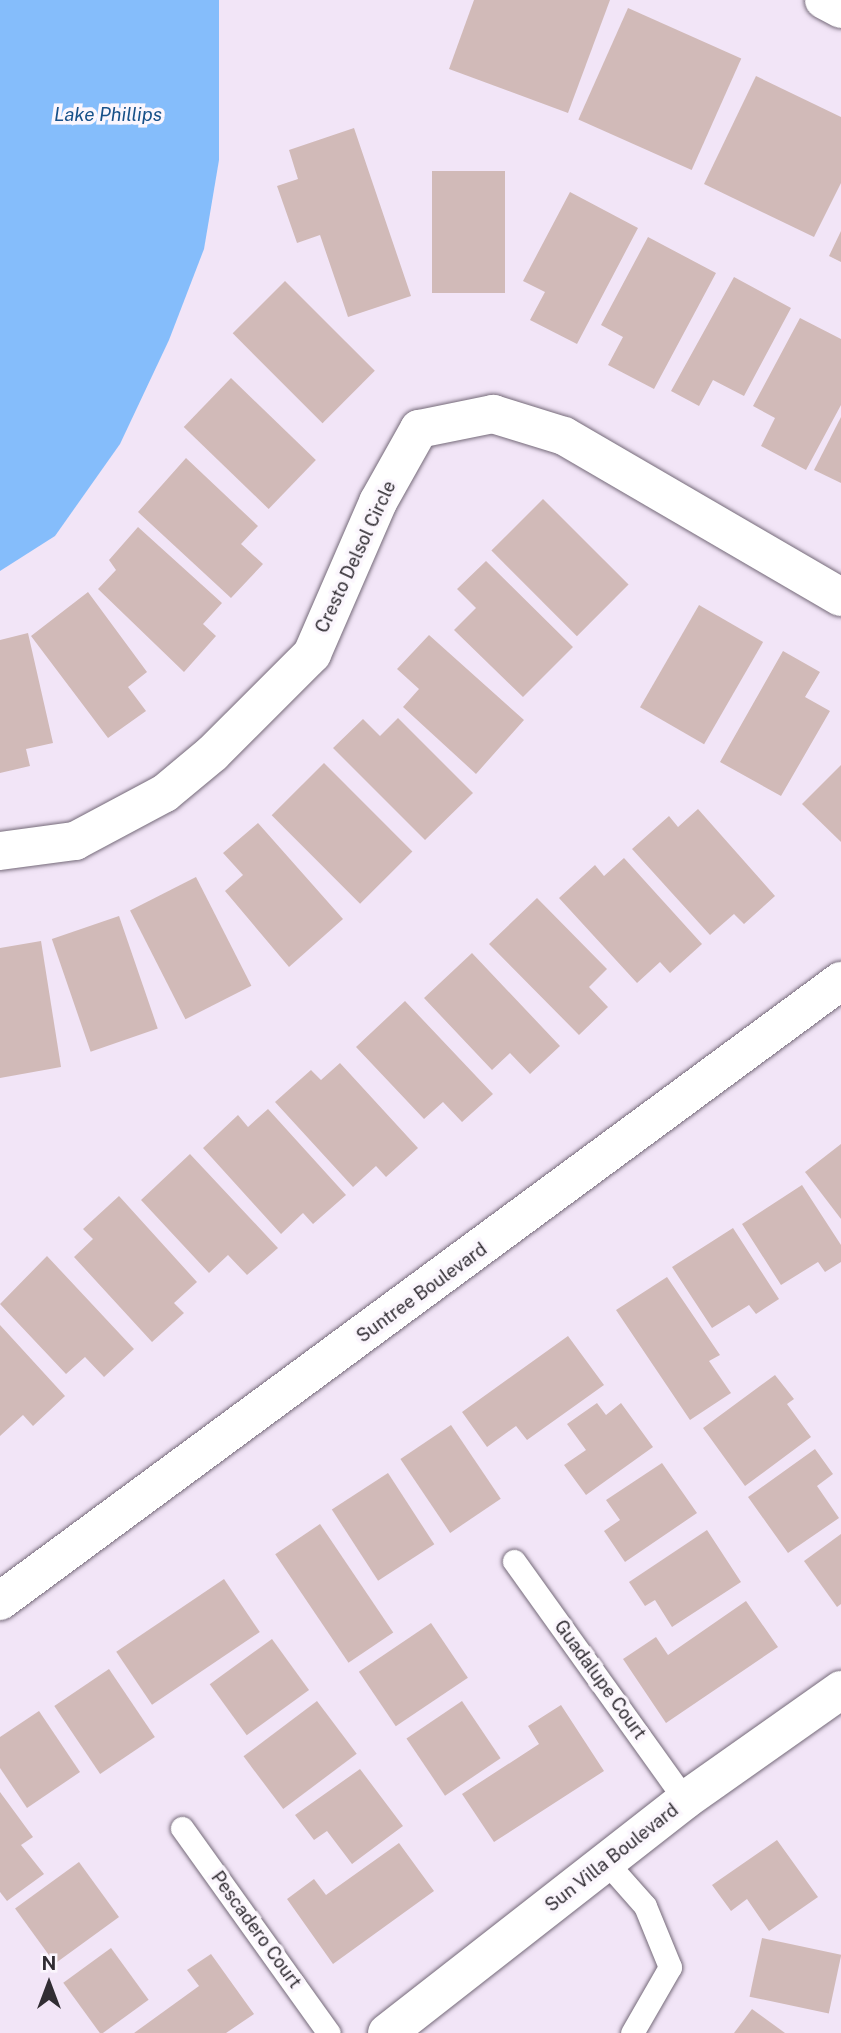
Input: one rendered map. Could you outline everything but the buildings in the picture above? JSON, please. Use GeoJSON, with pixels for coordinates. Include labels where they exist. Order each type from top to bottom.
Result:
{"type":"FeatureCollection","features":[{"type":"Feature","properties":{"kind":"street"},"geometry":{"type":"LineString","coordinates":[[824,0],[841,9]]}},
{"type":"Feature","properties":{"kind":"street","name":"Cresto Delsol Circle"},"geometry":{"type":"LineString","coordinates":[[0,851],[75,841],[165,793],[213,753],[312,654],[378,502],[419,429],[493,414],[564,436],[841,597]]}},
{"type":"Feature","properties":{"kind":"street","name":"Suntree Boulevard"},"geometry":{"type":"LineString","coordinates":[[0,1601],[841,981]]}},
{"type":"Feature","properties":{"kind":"street","name":"Sun Villa Boulevard"},"geometry":{"type":"LineString","coordinates":[[387,2033],[685,1800],[841,1690]]}},
{"type":"Feature","properties":{"kind":"lane","name":"Guadalupe Court"},"geometry":{"type":"LineString","coordinates":[[514,1561],[685,1800]]}},
{"type":"Feature","properties":{"kind":"lane","name":"Pescadero Court"},"geometry":{"type":"LineString","coordinates":[[182,1828],[329,2033]]}},
{"type":"Feature","properties":{"kind":"lane"},"geometry":{"type":"LineString","coordinates":[[607,1863],[645,1906],[670,1967],[632,2033]]}},
{"type":"Feature","properties":{"kind":"water","name":"Lake Phillips"},"geometry":{"type":"Polygon","coordinates":[[[0,0],[219,0],[219,160],[204,249],[169,340],[120,444],[55,536],[0,571],[0,0]]]}}]}
